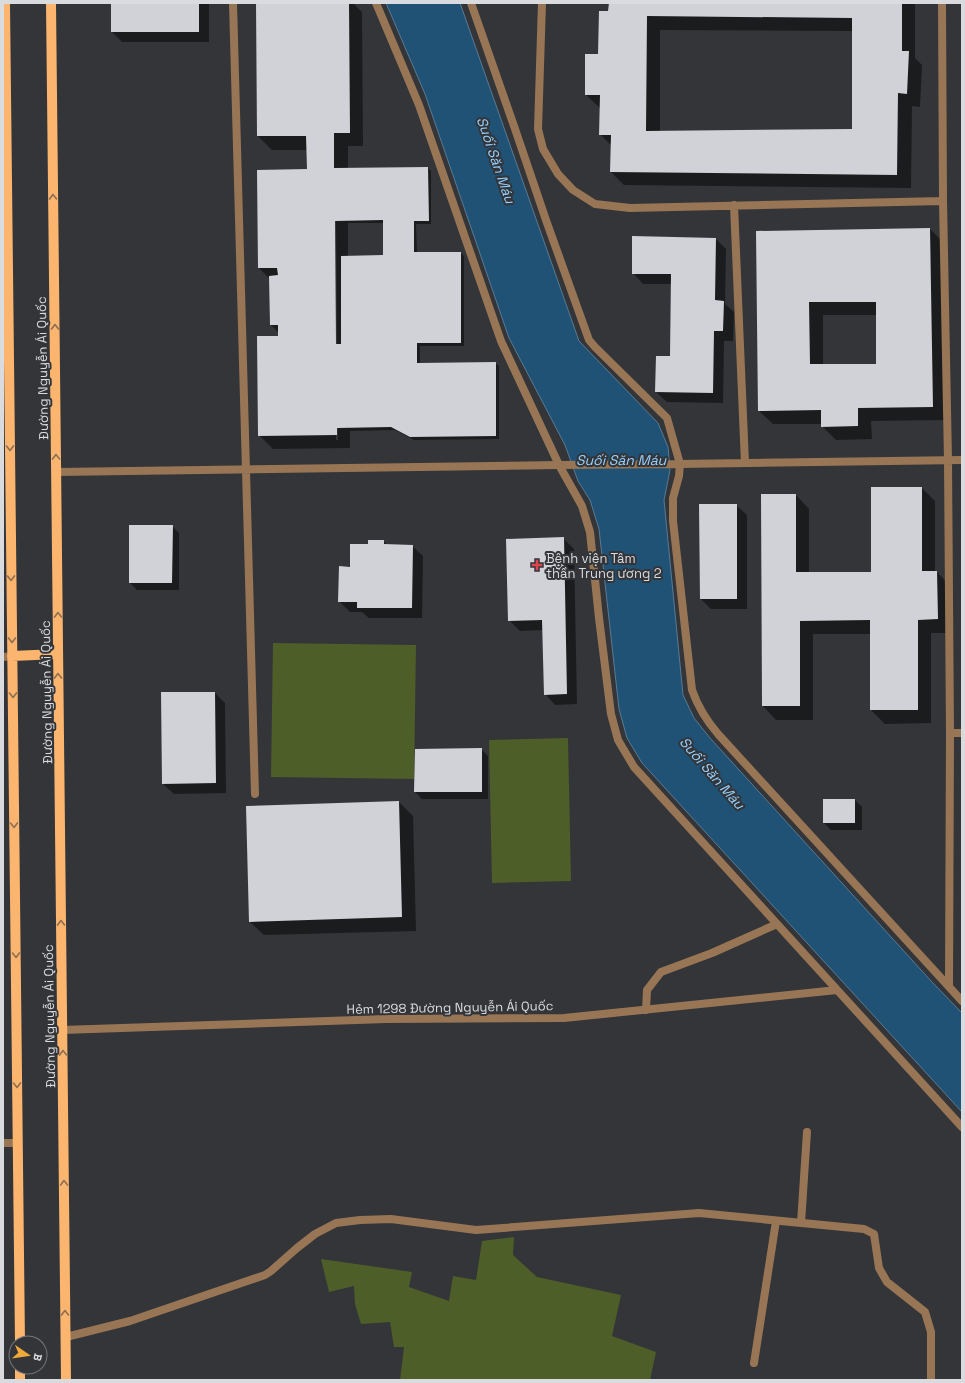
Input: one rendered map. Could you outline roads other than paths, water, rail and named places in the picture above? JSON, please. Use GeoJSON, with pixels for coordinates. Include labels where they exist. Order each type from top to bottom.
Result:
{"type":"FeatureCollection","features":[{"type":"Feature","properties":{"kind":"main road"},"geometry":{"type":"LineString","coordinates":[[5,3],[8,656],[18,1143],[20,1335]]}},
{"type":"Feature","properties":{"kind":"main road","name":"Đường Nguyễn Ái Quốc"},"geometry":{"type":"LineString","coordinates":[[51,3],[66,1380]]}},
{"type":"Feature","properties":{"kind":"main road"},"geometry":{"type":"LineString","coordinates":[[8,656],[58,654]]}},
{"type":"Feature","properties":{"kind":"street"},"geometry":{"type":"LineString","coordinates":[[233,3],[256,794]]}},
{"type":"Feature","properties":{"kind":"street"},"geometry":{"type":"LineString","coordinates":[[376,3],[419,105],[501,341],[560,465],[582,506],[590,532],[611,714],[618,740],[634,767],[962,1127]]}},
{"type":"Feature","properties":{"kind":"street"},"geometry":{"type":"LineString","coordinates":[[471,3],[589,340],[667,418],[680,464],[679,476],[673,498],[673,521],[692,690],[698,707],[718,734],[962,1001]]}},
{"type":"Feature","properties":{"kind":"street"},"geometry":{"type":"LineString","coordinates":[[542,3],[538,129],[543,149],[558,174],[573,190],[595,204],[630,208],[943,201]]}},
{"type":"Feature","properties":{"kind":"street"},"geometry":{"type":"LineString","coordinates":[[942,3],[950,733],[949,986]]}},
{"type":"Feature","properties":{"kind":"street"},"geometry":{"type":"LineString","coordinates":[[734,205],[745,463]]}},
{"type":"Feature","properties":{"kind":"street"},"geometry":{"type":"LineString","coordinates":[[56,472],[962,460]]}},
{"type":"Feature","properties":{"kind":"street"},"geometry":{"type":"LineString","coordinates":[[950,733],[962,733]]}},
{"type":"Feature","properties":{"kind":"street"},"geometry":{"type":"LineString","coordinates":[[646,1010],[647,990],[661,972],[712,953],[777,924]]}},
{"type":"Feature","properties":{"kind":"street","name":"Hẻm 1298 Đường Nguyễn Ái Quốc"},"geometry":{"type":"LineString","coordinates":[[62,1030],[386,1019],[564,1018],[836,990]]}},
{"type":"Feature","properties":{"kind":"street"},"geometry":{"type":"LineString","coordinates":[[800,1223],[807,1132]]}},
{"type":"Feature","properties":{"kind":"street"},"geometry":{"type":"LineString","coordinates":[[3,1143],[18,1143]]}},
{"type":"Feature","properties":{"kind":"street"},"geometry":{"type":"LineString","coordinates":[[66,1337],[130,1321],[265,1275],[315,1234],[336,1223],[360,1220],[391,1219],[476,1230],[699,1213],[864,1229],[874,1234],[879,1268],[887,1282],[925,1312],[931,1332],[931,1380]]}},
{"type":"Feature","properties":{"kind":"street"},"geometry":{"type":"LineString","coordinates":[[754,1362],[776,1221]]}},
{"type":"Feature","properties":{"kind":"water","name":"Suối Săn Máu"},"geometry":{"type":"Polygon","coordinates":[[[386,3],[460,3],[579,341],[658,423],[668,447],[670,470],[664,500],[683,695],[694,718],[710,738],[962,1013],[962,1112],[642,763],[627,738],[619,709],[599,529],[590,500],[578,481],[565,445],[509,338],[425,94],[386,3]]]}},
{"type":"Feature","properties":{"kind":"place","name":"Bệnh viện Tâm thần Trung ương 2"},"geometry":{"type":"Point","coordinates":[537,565]}}]}
